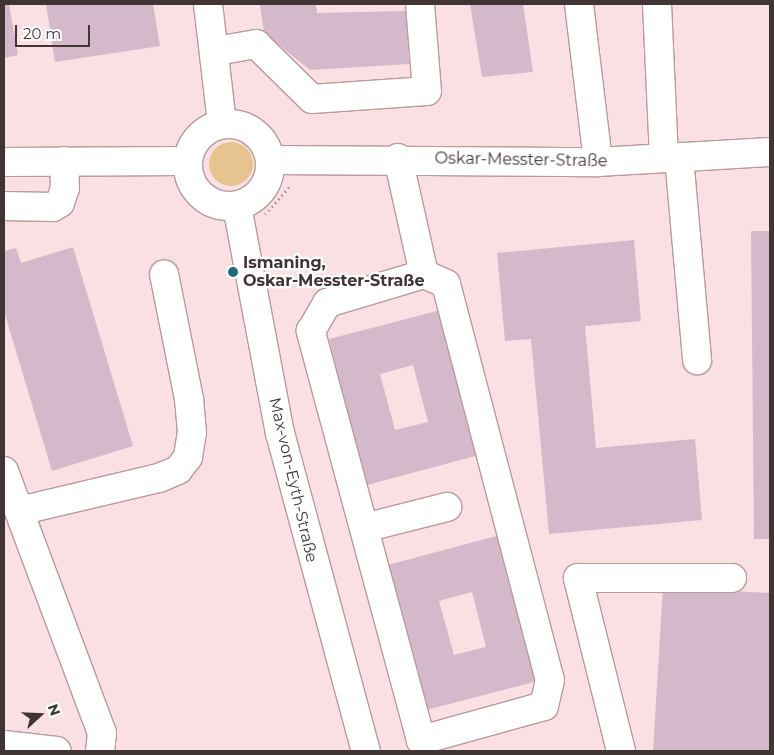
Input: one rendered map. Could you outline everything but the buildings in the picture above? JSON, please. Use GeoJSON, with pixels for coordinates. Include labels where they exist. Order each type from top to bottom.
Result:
{"type":"FeatureCollection","features":[{"type":"Feature","properties":{"kind":"street"},"geometry":{"type":"LineString","coordinates":[[208,4],[216,51],[222,124]]}},
{"type":"Feature","properties":{"kind":"street"},"geometry":{"type":"LineString","coordinates":[[216,51],[256,44],[312,99],[427,92],[420,4]]}},
{"type":"Feature","properties":{"kind":"street"},"geometry":{"type":"LineString","coordinates":[[579,4],[598,162]]}},
{"type":"Feature","properties":{"kind":"street"},"geometry":{"type":"LineString","coordinates":[[657,4],[671,157],[697,360]]}},
{"type":"Feature","properties":{"kind":"street"},"geometry":{"type":"LineString","coordinates":[[236,123],[259,136],[271,160],[263,189],[237,206],[225,206],[202,196],[189,174],[188,161],[199,136],[222,124],[236,123]]}},
{"type":"Feature","properties":{"kind":"street","name":"Oskar-Messter-Straße"},"geometry":{"type":"LineString","coordinates":[[271,160],[398,158],[598,162],[770,152]]}},
{"type":"Feature","properties":{"kind":"street"},"geometry":{"type":"LineString","coordinates":[[398,158],[424,274]]}},
{"type":"Feature","properties":{"kind":"street"},"geometry":{"type":"LineString","coordinates":[[4,206],[53,207],[60,203],[65,188],[64,161]]}},
{"type":"Feature","properties":{"kind":"street"},"geometry":{"type":"LineString","coordinates":[[4,162],[188,161]]}},
{"type":"Feature","properties":{"kind":"street","name":"Max-von-Eyth-Straße"},"geometry":{"type":"LineString","coordinates":[[237,206],[280,433],[365,749]]}},
{"type":"Feature","properties":{"kind":"street"},"geometry":{"type":"LineString","coordinates":[[19,511],[159,478],[178,470],[188,457],[192,433],[190,398],[164,274]]}},
{"type":"Feature","properties":{"kind":"street"},"geometry":{"type":"LineString","coordinates":[[424,274],[446,284],[550,680],[544,706],[421,740],[311,331],[327,303],[424,274]]}},
{"type":"Feature","properties":{"kind":"street"},"geometry":{"type":"LineString","coordinates":[[4,471],[102,733],[100,751]]}},
{"type":"Feature","properties":{"kind":"street"},"geometry":{"type":"LineString","coordinates":[[364,528],[447,507]]}},
{"type":"Feature","properties":{"kind":"street"},"geometry":{"type":"LineString","coordinates":[[621,751],[578,578],[732,578]]}},
{"type":"Feature","properties":{"kind":"street"},"geometry":{"type":"LineString","coordinates":[[4,745],[57,751]]}},
{"type":"Feature","properties":{"kind":"path"},"geometry":{"type":"LineString","coordinates":[[264,223],[280,194],[297,181]]}},
{"type":"Feature","properties":{"kind":"shaded area"},"geometry":{"type":"Polygon","coordinates":[[[4,4],[770,4],[770,751],[4,751],[4,4]]]}},
{"type":"Feature","properties":{"kind":"shaded area"},"geometry":{"type":"Polygon","coordinates":[[[235,142],[247,148],[252,156],[252,172],[247,180],[239,185],[227,186],[215,180],[210,172],[209,160],[215,148],[223,143],[235,142]]]}},
{"type":"Feature","properties":{"kind":"place","name":"Ismaning, Oskar-Messter-Straße"},"geometry":{"type":"Point","coordinates":[233,272]}}]}
